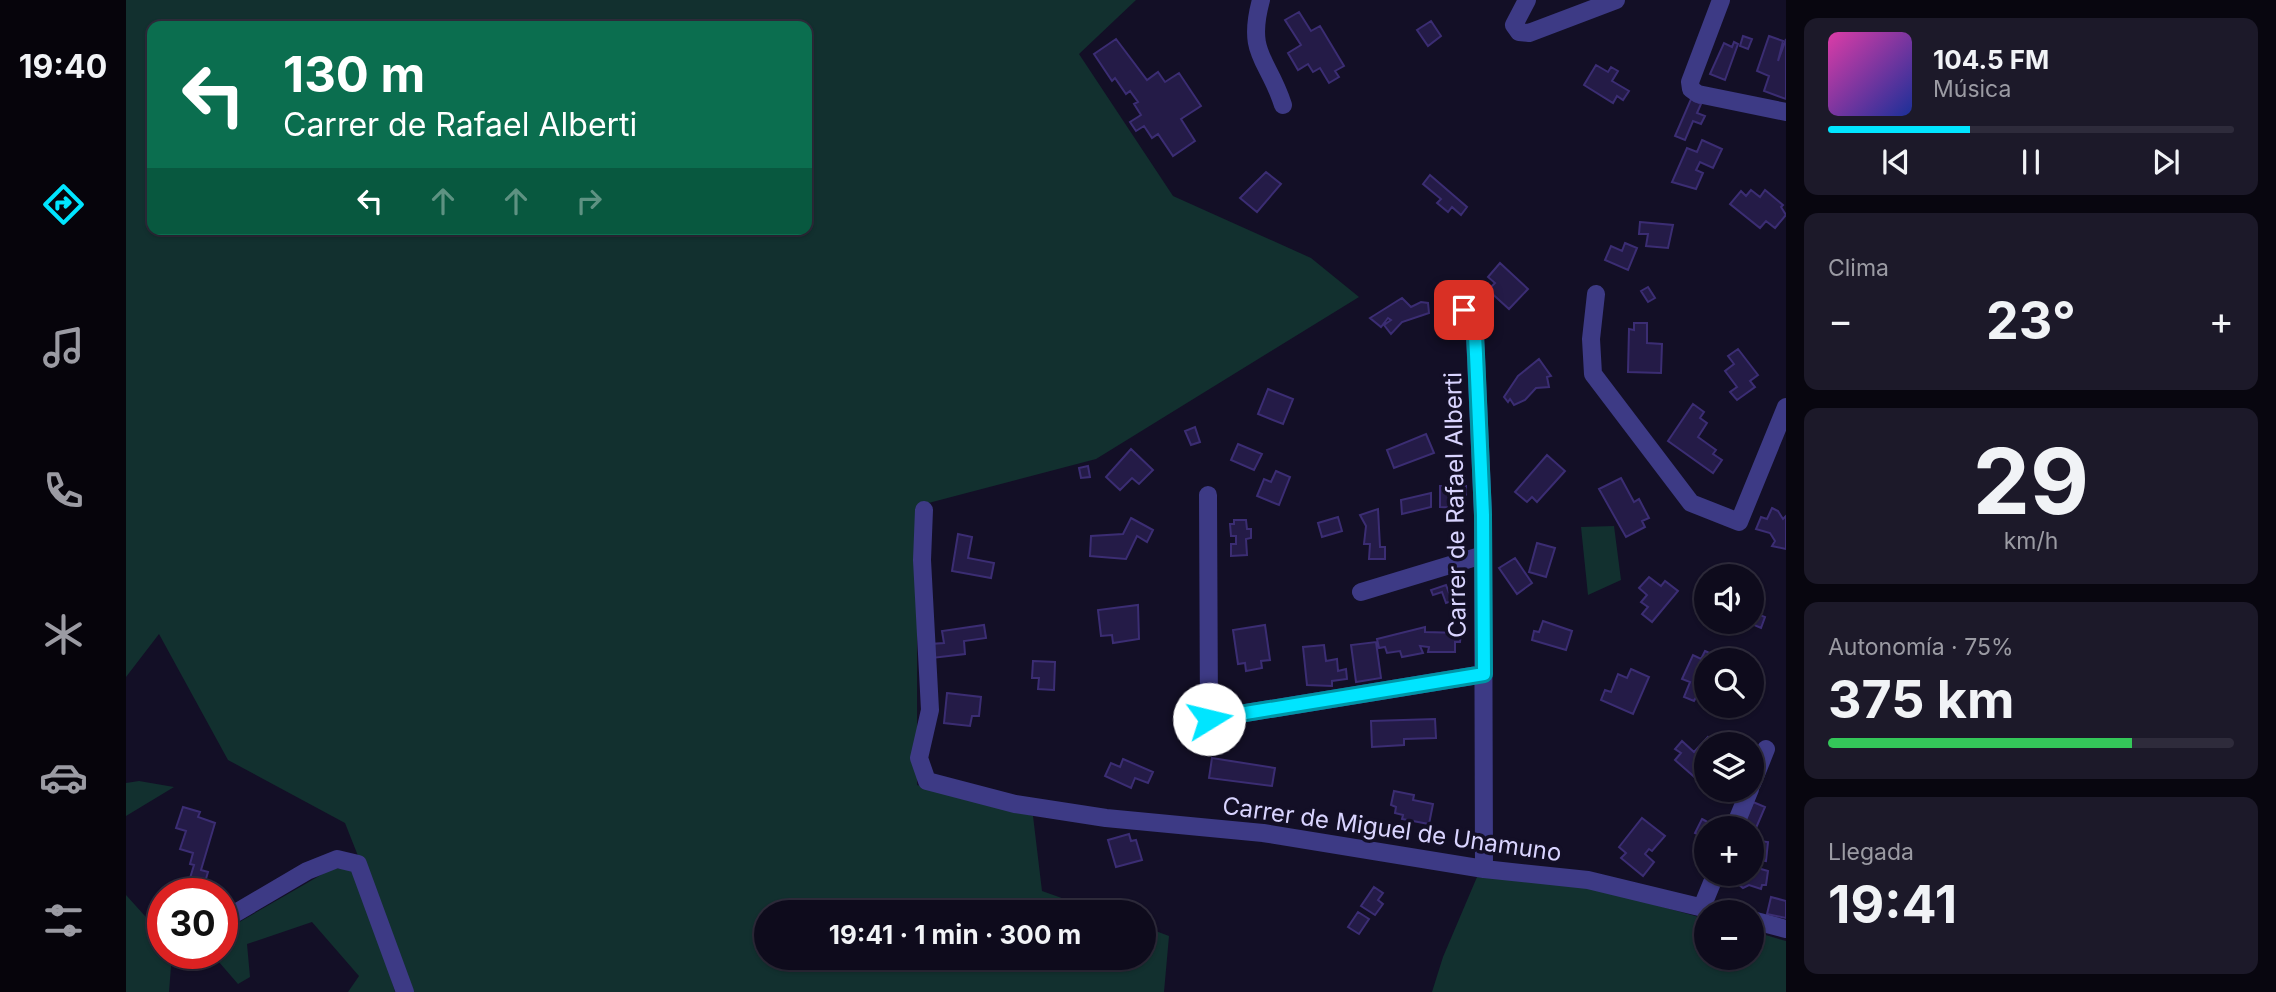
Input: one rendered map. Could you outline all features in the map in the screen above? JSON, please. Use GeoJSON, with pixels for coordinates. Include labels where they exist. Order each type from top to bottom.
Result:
{"type":"FeatureCollection","features":[{"type":"Feature","properties":{"kind":"street"},"geometry":{"type":"LineString","coordinates":[[1261,0],[1254,38],[1259,56],[1276,82],[1283,105]]}},
{"type":"Feature","properties":{"kind":"street"},"geometry":{"type":"LineString","coordinates":[[1527,0],[1514,25],[1519,32],[1529,33],[1616,0]]}},
{"type":"Feature","properties":{"kind":"street"},"geometry":{"type":"LineString","coordinates":[[1721,0],[1690,82],[1691,89],[1698,94],[1786,112]]}},
{"type":"Feature","properties":{"kind":"street"},"geometry":{"type":"LineString","coordinates":[[1596,294],[1591,339],[1593,374],[1691,503],[1739,522],[1786,407]]}},
{"type":"Feature","properties":{"kind":"street","name":"Carrer de Rafael Alberti"},"geometry":{"type":"LineString","coordinates":[[1464,310],[1475,335],[1483,555],[1484,869]]}},
{"type":"Feature","properties":{"kind":"street"},"geometry":{"type":"LineString","coordinates":[[1208,495],[1209,719],[1484,674]]}},
{"type":"Feature","properties":{"kind":"street","name":"Carrer de Miguel de Unamuno"},"geometry":{"type":"LineString","coordinates":[[924,510],[922,560],[930,710],[919,758],[927,781],[1015,804],[1073,813],[1263,833],[1484,869],[1588,880],[1694,905]]}},
{"type":"Feature","properties":{"kind":"street"},"geometry":{"type":"LineString","coordinates":[[1361,592],[1483,555]]}},
{"type":"Feature","properties":{"kind":"street"},"geometry":{"type":"LineString","coordinates":[[1764,754],[1766,749]]}},
{"type":"Feature","properties":{"kind":"street"},"geometry":{"type":"LineString","coordinates":[[238,912],[307,871],[337,859],[358,864],[405,992]]}},
{"type":"Feature","properties":{"kind":"street"},"geometry":{"type":"LineString","coordinates":[[1764,923],[1786,929]]}},
{"type":"Feature","properties":{"kind":"green space"},"geometry":{"type":"Polygon","coordinates":[[[126,0],[1136,0],[1079,54],[1173,196],[1311,258],[1359,297],[1096,459],[917,506],[917,785],[1033,816],[1042,891],[1067,900],[754,900],[754,970],[1156,970],[1156,931],[1169,936],[1164,992],[412,992],[345,823],[228,760],[159,634],[126,677],[126,0]]]}},
{"type":"Feature","properties":{"kind":"green space"},"geometry":{"type":"Polygon","coordinates":[[[1614,526],[1621,580],[1588,595],[1581,527],[1614,526]]]}},
{"type":"Feature","properties":{"kind":"green space"},"geometry":{"type":"Polygon","coordinates":[[[139,781],[174,787],[126,816],[126,783],[139,781]]]}},
{"type":"Feature","properties":{"kind":"green space"},"geometry":{"type":"Polygon","coordinates":[[[333,868],[351,870],[369,905],[395,992],[348,992],[359,976],[312,922],[247,944],[250,977],[238,984],[225,969],[238,969],[238,923],[333,868]]]}},
{"type":"Feature","properties":{"kind":"green space"},"geometry":{"type":"Polygon","coordinates":[[[1477,877],[1584,885],[1694,916],[1694,970],[1764,970],[1764,935],[1786,941],[1786,992],[1432,992],[1443,957],[1477,877]]]}},
{"type":"Feature","properties":{"kind":"green space"},"geometry":{"type":"Polygon","coordinates":[[[126,895],[147,918],[147,969],[171,969],[169,992],[126,992],[126,895]]]}},
{"type":"Feature","properties":{"kind":"building"},"geometry":{"type":"Polygon","coordinates":[[[1299,12],[1311,31],[1320,26],[1344,66],[1335,71],[1339,77],[1329,83],[1320,68],[1313,72],[1308,64],[1298,70],[1288,53],[1301,45],[1285,20],[1299,12]]]}},
{"type":"Feature","properties":{"kind":"building"},"geometry":{"type":"Polygon","coordinates":[[[1431,21],[1441,36],[1428,46],[1417,30],[1431,21]]]}},
{"type":"Feature","properties":{"kind":"building"},"geometry":{"type":"Polygon","coordinates":[[[1743,36],[1752,39],[1748,49],[1740,46],[1743,36]]]}},
{"type":"Feature","properties":{"kind":"building"},"geometry":{"type":"Polygon","coordinates":[[[1769,36],[1783,41],[1778,61],[1786,39],[1786,99],[1764,91],[1769,76],[1757,71],[1769,36]]]}},
{"type":"Feature","properties":{"kind":"building"},"geometry":{"type":"Polygon","coordinates":[[[1116,39],[1147,80],[1158,72],[1165,82],[1179,73],[1201,106],[1181,119],[1195,141],[1173,156],[1158,134],[1152,138],[1144,126],[1136,131],[1130,122],[1141,115],[1134,104],[1138,102],[1130,91],[1126,94],[1115,78],[1112,81],[1094,54],[1116,39]]]}},
{"type":"Feature","properties":{"kind":"building"},"geometry":{"type":"Polygon","coordinates":[[[1734,42],[1738,44],[1725,80],[1710,74],[1724,43],[1732,47],[1734,42]]]}},
{"type":"Feature","properties":{"kind":"building"},"geometry":{"type":"Polygon","coordinates":[[[1596,65],[1608,72],[1611,67],[1618,71],[1612,81],[1629,91],[1623,100],[1617,96],[1613,103],[1584,85],[1596,65]]]}},
{"type":"Feature","properties":{"kind":"building"},"geometry":{"type":"Polygon","coordinates":[[[1691,99],[1701,104],[1697,113],[1705,116],[1701,124],[1693,121],[1685,140],[1675,136],[1691,99]]]}},
{"type":"Feature","properties":{"kind":"building"},"geometry":{"type":"Polygon","coordinates":[[[1702,140],[1722,149],[1713,168],[1700,162],[1696,170],[1703,173],[1696,189],[1672,182],[1687,148],[1697,152],[1702,140]]]}},
{"type":"Feature","properties":{"kind":"building"},"geometry":{"type":"Polygon","coordinates":[[[1266,172],[1281,184],[1257,212],[1240,198],[1266,172]]]}},
{"type":"Feature","properties":{"kind":"building"},"geometry":{"type":"Polygon","coordinates":[[[1430,175],[1467,207],[1461,215],[1452,207],[1448,212],[1437,203],[1441,199],[1423,184],[1430,175]]]}},
{"type":"Feature","properties":{"kind":"building"},"geometry":{"type":"Polygon","coordinates":[[[1751,190],[1760,197],[1765,190],[1783,205],[1781,207],[1786,215],[1775,228],[1766,221],[1760,228],[1730,204],[1741,191],[1746,196],[1751,190]]]}},
{"type":"Feature","properties":{"kind":"building"},"geometry":{"type":"Polygon","coordinates":[[[1640,222],[1673,225],[1668,248],[1646,246],[1648,234],[1639,234],[1640,222]]]}},
{"type":"Feature","properties":{"kind":"building"},"geometry":{"type":"Polygon","coordinates":[[[1625,243],[1637,248],[1628,270],[1605,260],[1611,246],[1622,251],[1625,243]]]}},
{"type":"Feature","properties":{"kind":"building"},"geometry":{"type":"Polygon","coordinates":[[[1500,263],[1528,289],[1509,309],[1488,290],[1495,283],[1488,277],[1500,263]]]}},
{"type":"Feature","properties":{"kind":"building"},"geometry":{"type":"Polygon","coordinates":[[[1648,287],[1655,298],[1648,302],[1641,291],[1648,287]]]}},
{"type":"Feature","properties":{"kind":"building"},"geometry":{"type":"Polygon","coordinates":[[[1402,298],[1411,307],[1421,302],[1428,303],[1429,313],[1402,322],[1391,334],[1384,325],[1391,320],[1388,318],[1381,327],[1370,318],[1402,298]]]}},
{"type":"Feature","properties":{"kind":"building"},"geometry":{"type":"Polygon","coordinates":[[[1634,323],[1647,323],[1647,343],[1662,344],[1661,373],[1628,372],[1629,329],[1634,330],[1634,323]]]}},
{"type":"Feature","properties":{"kind":"building"},"geometry":{"type":"Polygon","coordinates":[[[1738,349],[1758,375],[1750,381],[1755,387],[1737,400],[1730,392],[1737,387],[1725,371],[1734,364],[1728,356],[1738,349]]]}},
{"type":"Feature","properties":{"kind":"building"},"geometry":{"type":"Polygon","coordinates":[[[1539,359],[1551,376],[1547,377],[1549,387],[1536,388],[1525,400],[1514,405],[1510,399],[1508,402],[1504,397],[1518,376],[1539,359]]]}},
{"type":"Feature","properties":{"kind":"building"},"geometry":{"type":"Polygon","coordinates":[[[1268,389],[1293,399],[1283,424],[1258,414],[1268,389]]]}},
{"type":"Feature","properties":{"kind":"building"},"geometry":{"type":"Polygon","coordinates":[[[1693,404],[1704,412],[1700,418],[1707,423],[1698,437],[1716,450],[1713,454],[1722,460],[1713,473],[1668,441],[1693,404]]]}},
{"type":"Feature","properties":{"kind":"building"},"geometry":{"type":"Polygon","coordinates":[[[1195,427],[1200,442],[1191,445],[1185,431],[1195,427]]]}},
{"type":"Feature","properties":{"kind":"building"},"geometry":{"type":"Polygon","coordinates":[[[1426,434],[1434,453],[1394,468],[1387,450],[1426,434]]]}},
{"type":"Feature","properties":{"kind":"building"},"geometry":{"type":"Polygon","coordinates":[[[1238,444],[1262,454],[1254,470],[1231,460],[1238,444]]]}},
{"type":"Feature","properties":{"kind":"building"},"geometry":{"type":"Polygon","coordinates":[[[1131,449],[1153,470],[1139,484],[1132,478],[1120,490],[1106,477],[1131,449]]]}},
{"type":"Feature","properties":{"kind":"building"},"geometry":{"type":"Polygon","coordinates":[[[1547,455],[1565,471],[1537,502],[1532,497],[1527,502],[1515,492],[1547,455]]]}},
{"type":"Feature","properties":{"kind":"building"},"geometry":{"type":"Polygon","coordinates":[[[1088,466],[1090,477],[1081,478],[1079,468],[1088,466]]]}},
{"type":"Feature","properties":{"kind":"building"},"geometry":{"type":"Polygon","coordinates":[[[1276,471],[1290,477],[1279,505],[1257,496],[1264,479],[1271,482],[1276,471]]]}},
{"type":"Feature","properties":{"kind":"building"},"geometry":{"type":"Polygon","coordinates":[[[1621,478],[1634,502],[1639,499],[1649,518],[1642,521],[1645,527],[1626,537],[1599,489],[1621,478]]]}},
{"type":"Feature","properties":{"kind":"building"},"geometry":{"type":"Polygon","coordinates":[[[1440,486],[1466,486],[1466,495],[1460,495],[1460,508],[1440,507],[1440,486]]]}},
{"type":"Feature","properties":{"kind":"building"},"geometry":{"type":"Polygon","coordinates":[[[1431,493],[1431,507],[1402,514],[1401,500],[1431,493]]]}},
{"type":"Feature","properties":{"kind":"building"},"geometry":{"type":"Polygon","coordinates":[[[1772,508],[1778,511],[1783,519],[1786,516],[1786,549],[1772,546],[1775,541],[1770,533],[1756,529],[1761,517],[1767,519],[1772,508]]]}},
{"type":"Feature","properties":{"kind":"building"},"geometry":{"type":"Polygon","coordinates":[[[1378,509],[1380,547],[1385,547],[1385,559],[1369,559],[1370,544],[1364,544],[1366,526],[1360,515],[1378,509]]]}},
{"type":"Feature","properties":{"kind":"building"},"geometry":{"type":"Polygon","coordinates":[[[1338,517],[1342,531],[1322,537],[1318,523],[1338,517]]]}},
{"type":"Feature","properties":{"kind":"building"},"geometry":{"type":"Polygon","coordinates":[[[1131,518],[1153,530],[1147,542],[1137,536],[1126,559],[1090,556],[1091,536],[1123,534],[1131,518]]]}},
{"type":"Feature","properties":{"kind":"building"},"geometry":{"type":"Polygon","coordinates":[[[1234,520],[1246,520],[1247,529],[1251,529],[1251,538],[1246,539],[1247,555],[1231,556],[1231,544],[1236,544],[1236,536],[1231,536],[1230,524],[1234,524],[1234,520]]]}},
{"type":"Feature","properties":{"kind":"building"},"geometry":{"type":"Polygon","coordinates":[[[958,534],[972,537],[968,558],[994,563],[991,578],[952,571],[958,534]]]}},
{"type":"Feature","properties":{"kind":"building"},"geometry":{"type":"Polygon","coordinates":[[[1537,543],[1555,548],[1546,577],[1529,572],[1537,543]]]}},
{"type":"Feature","properties":{"kind":"building"},"geometry":{"type":"Polygon","coordinates":[[[1515,558],[1532,583],[1517,594],[1499,568],[1515,558]]]}},
{"type":"Feature","properties":{"kind":"building"},"geometry":{"type":"Polygon","coordinates":[[[1649,577],[1661,586],[1665,581],[1678,591],[1652,622],[1642,614],[1648,607],[1641,602],[1647,595],[1639,588],[1649,577]]]}},
{"type":"Feature","properties":{"kind":"building"},"geometry":{"type":"Polygon","coordinates":[[[1446,585],[1452,601],[1446,603],[1442,592],[1433,595],[1431,590],[1446,585]]]}},
{"type":"Feature","properties":{"kind":"building"},"geometry":{"type":"Polygon","coordinates":[[[1138,605],[1139,639],[1113,643],[1112,635],[1101,636],[1098,610],[1138,605]]]}},
{"type":"Feature","properties":{"kind":"building"},"geometry":{"type":"Polygon","coordinates":[[[1543,621],[1572,631],[1566,650],[1532,640],[1534,631],[1539,632],[1543,621]]]}},
{"type":"Feature","properties":{"kind":"building"},"geometry":{"type":"Polygon","coordinates":[[[984,625],[986,638],[964,641],[965,654],[932,658],[930,644],[944,643],[942,631],[984,625]]]}},
{"type":"Feature","properties":{"kind":"building"},"geometry":{"type":"Polygon","coordinates":[[[1265,625],[1270,660],[1261,661],[1262,668],[1246,671],[1245,663],[1238,664],[1233,630],[1265,625]]]}},
{"type":"Feature","properties":{"kind":"building"},"geometry":{"type":"Polygon","coordinates":[[[1425,627],[1425,632],[1461,633],[1460,642],[1455,642],[1455,652],[1428,652],[1429,647],[1420,646],[1423,653],[1402,657],[1400,651],[1387,653],[1385,647],[1379,648],[1377,639],[1425,627]]]}},
{"type":"Feature","properties":{"kind":"building"},"geometry":{"type":"Polygon","coordinates":[[[1376,642],[1381,678],[1356,682],[1351,645],[1376,642]]]}},
{"type":"Feature","properties":{"kind":"building"},"geometry":{"type":"Polygon","coordinates":[[[1324,645],[1326,661],[1337,659],[1338,671],[1346,669],[1347,679],[1332,681],[1332,686],[1307,685],[1303,647],[1324,645]]]}},
{"type":"Feature","properties":{"kind":"building"},"geometry":{"type":"Polygon","coordinates":[[[1693,655],[1694,701],[1684,697],[1690,682],[1682,679],[1693,655]]]}},
{"type":"Feature","properties":{"kind":"building"},"geometry":{"type":"Polygon","coordinates":[[[1033,661],[1055,662],[1054,690],[1038,689],[1039,678],[1032,678],[1033,661]]]}},
{"type":"Feature","properties":{"kind":"building"},"geometry":{"type":"Polygon","coordinates":[[[1631,669],[1649,677],[1633,714],[1601,700],[1605,690],[1611,692],[1618,674],[1627,678],[1631,669]]]}},
{"type":"Feature","properties":{"kind":"building"},"geometry":{"type":"Polygon","coordinates":[[[947,693],[981,697],[979,716],[972,716],[970,726],[944,723],[947,693]]]}},
{"type":"Feature","properties":{"kind":"building"},"geometry":{"type":"Polygon","coordinates":[[[1435,719],[1436,738],[1404,739],[1404,745],[1372,747],[1371,721],[1435,719]]]}},
{"type":"Feature","properties":{"kind":"building"},"geometry":{"type":"Polygon","coordinates":[[[1682,741],[1694,752],[1694,777],[1675,760],[1681,753],[1675,749],[1682,741]]]}},
{"type":"Feature","properties":{"kind":"building"},"geometry":{"type":"Polygon","coordinates":[[[1212,758],[1275,768],[1272,786],[1209,778],[1212,758]]]}},
{"type":"Feature","properties":{"kind":"building"},"geometry":{"type":"Polygon","coordinates":[[[1123,759],[1153,772],[1148,783],[1135,778],[1131,788],[1105,776],[1111,763],[1120,767],[1123,759]]]}},
{"type":"Feature","properties":{"kind":"building"},"geometry":{"type":"Polygon","coordinates":[[[1394,791],[1414,795],[1413,800],[1433,804],[1429,824],[1402,819],[1403,815],[1395,813],[1396,807],[1391,805],[1394,791]]]}},
{"type":"Feature","properties":{"kind":"building"},"geometry":{"type":"Polygon","coordinates":[[[1753,802],[1765,807],[1761,816],[1747,816],[1753,802]]]}},
{"type":"Feature","properties":{"kind":"building"},"geometry":{"type":"Polygon","coordinates":[[[183,807],[200,812],[198,817],[215,823],[201,870],[208,872],[206,878],[190,878],[194,865],[190,864],[193,853],[180,849],[186,831],[176,828],[183,807]]]}},
{"type":"Feature","properties":{"kind":"building"},"geometry":{"type":"Polygon","coordinates":[[[1642,818],[1665,836],[1652,851],[1649,849],[1645,854],[1654,862],[1643,876],[1621,858],[1626,853],[1619,847],[1642,818]]]}},
{"type":"Feature","properties":{"kind":"building"},"geometry":{"type":"Polygon","coordinates":[[[1129,834],[1131,841],[1136,840],[1142,860],[1116,867],[1108,840],[1129,834]]]}},
{"type":"Feature","properties":{"kind":"building"},"geometry":{"type":"Polygon","coordinates":[[[1764,842],[1768,842],[1764,861],[1764,842]]]}},
{"type":"Feature","properties":{"kind":"building"},"geometry":{"type":"Polygon","coordinates":[[[1764,870],[1768,871],[1764,885],[1764,870]]]}},
{"type":"Feature","properties":{"kind":"building"},"geometry":{"type":"Polygon","coordinates":[[[1374,887],[1383,893],[1378,900],[1383,904],[1375,915],[1361,906],[1374,887]]]}},
{"type":"Feature","properties":{"kind":"building"},"geometry":{"type":"Polygon","coordinates":[[[1771,897],[1786,901],[1786,918],[1767,914],[1771,897]]]}},
{"type":"Feature","properties":{"kind":"building"},"geometry":{"type":"Polygon","coordinates":[[[1358,912],[1369,919],[1359,934],[1348,927],[1358,912]]]}},
{"type":"Feature","properties":{"kind":"route"},"geometry":{"type":"LineString","coordinates":[[1209,719],[1484,674],[1483,515],[1475,335],[1464,310]]}}]}
